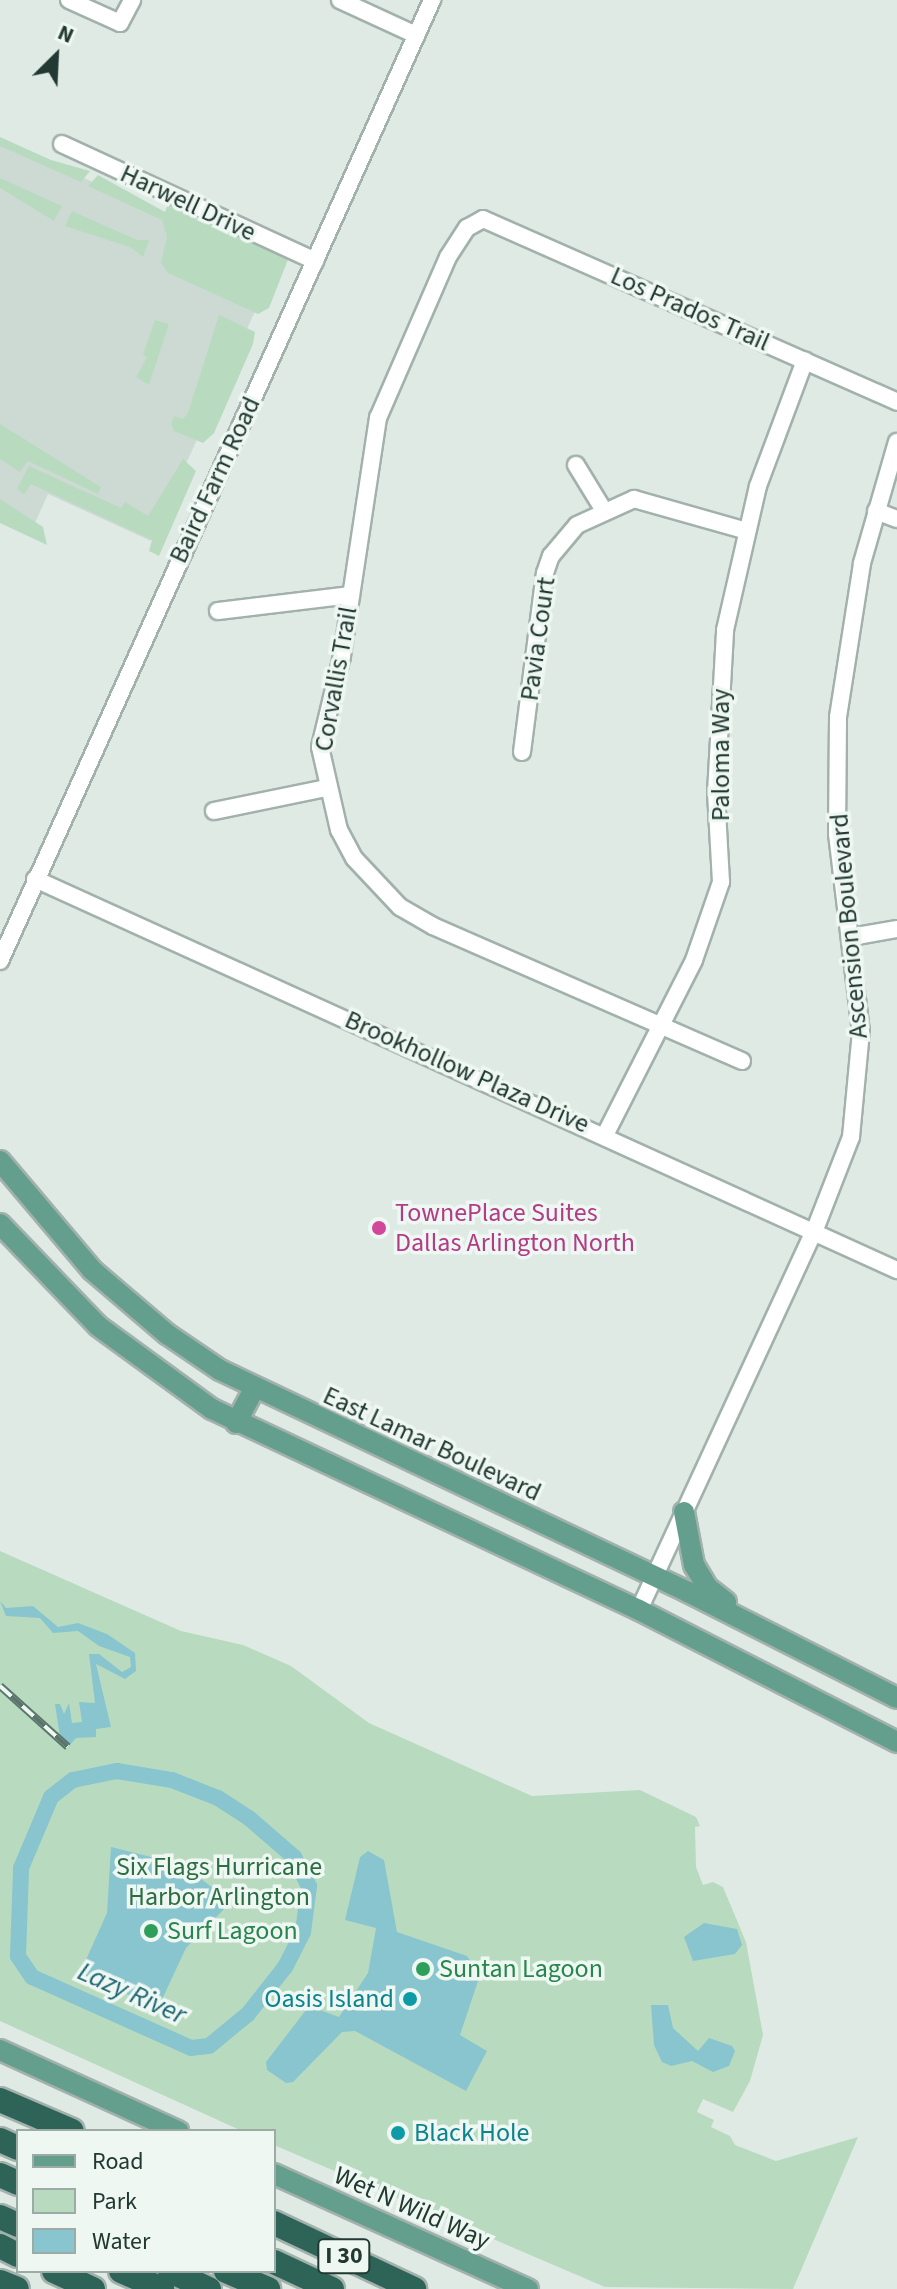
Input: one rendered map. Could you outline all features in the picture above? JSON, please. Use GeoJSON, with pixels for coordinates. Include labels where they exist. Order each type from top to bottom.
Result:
{"type":"FeatureCollection","features":[{"type":"Feature","properties":{"kind":"highway"},"geometry":{"type":"LineString","coordinates":[[0,2100],[67,2129]]}},
{"type":"Feature","properties":{"kind":"highway","name":"I 30"},"geometry":{"type":"LineString","coordinates":[[276,2224],[414,2289]]}},
{"type":"Feature","properties":{"kind":"highway"},"geometry":{"type":"LineString","coordinates":[[276,2263],[332,2289]]}},
{"type":"Feature","properties":{"kind":"highway"},"geometry":{"type":"LineString","coordinates":[[58,2273],[93,2289]]}},
{"type":"Feature","properties":{"kind":"highway"},"geometry":{"type":"LineString","coordinates":[[126,2273],[162,2289]]}},
{"type":"Feature","properties":{"kind":"highway"},"geometry":{"type":"LineString","coordinates":[[174,2273],[209,2289]]}},
{"type":"Feature","properties":{"kind":"highway"},"geometry":{"type":"LineString","coordinates":[[231,2273],[268,2289]]}},
{"type":"Feature","properties":{"kind":"highway"},"geometry":{"type":"LineString","coordinates":[[0,2282],[17,2289]]}},
{"type":"Feature","properties":{"kind":"main road","name":"East Lamar Boulevard"},"geometry":{"type":"LineString","coordinates":[[0,1161],[66,1245],[117,1293],[190,1350],[254,1389],[654,1575],[897,1698]]}},
{"type":"Feature","properties":{"kind":"main road"},"geometry":{"type":"LineString","coordinates":[[0,1224],[124,1349],[236,1423],[639,1610],[897,1742]]}},
{"type":"Feature","properties":{"kind":"main road"},"geometry":{"type":"LineString","coordinates":[[236,1423],[254,1389]]}},
{"type":"Feature","properties":{"kind":"main road"},"geometry":{"type":"LineString","coordinates":[[684,1512],[685,1535],[708,1588],[754,1624]]}},
{"type":"Feature","properties":{"kind":"main road"},"geometry":{"type":"LineString","coordinates":[[0,2050],[174,2129]]}},
{"type":"Feature","properties":{"kind":"main road","name":"Wet N Wild Way"},"geometry":{"type":"LineString","coordinates":[[276,2175],[528,2289]]}},
{"type":"Feature","properties":{"kind":"street"},"geometry":{"type":"LineString","coordinates":[[69,0],[120,23],[132,0]]}},
{"type":"Feature","properties":{"kind":"street"},"geometry":{"type":"LineString","coordinates":[[340,0],[416,35]]}},
{"type":"Feature","properties":{"kind":"street","name":"Baird Farm Road"},"geometry":{"type":"LineString","coordinates":[[0,961],[432,0]]}},
{"type":"Feature","properties":{"kind":"street","name":"Harwell Drive"},"geometry":{"type":"LineString","coordinates":[[62,144],[315,261]]}},
{"type":"Feature","properties":{"kind":"street","name":"Los Prados Trail"},"geometry":{"type":"LineString","coordinates":[[483,219],[897,402]]}},
{"type":"Feature","properties":{"kind":"street","name":"Corvallis Trail"},"geometry":{"type":"LineString","coordinates":[[483,219],[467,228],[448,257],[378,418],[351,595],[320,747],[326,788],[354,858],[400,907],[742,1061]]}},
{"type":"Feature","properties":{"kind":"street","name":"Paloma Way"},"geometry":{"type":"LineString","coordinates":[[605,1135],[712,917],[721,882],[716,793],[725,630],[747,531],[771,445],[805,360]]}},
{"type":"Feature","properties":{"kind":"street","name":"Ascension Boulevard"},"geometry":{"type":"LineString","coordinates":[[639,1610],[814,1232],[851,1137],[858,1103],[861,1032],[837,834],[838,717],[844,653],[876,511],[897,442]]}},
{"type":"Feature","properties":{"kind":"street"},"geometry":{"type":"LineString","coordinates":[[576,465],[603,509]]}},
{"type":"Feature","properties":{"kind":"street","name":"Pavia Court"},"geometry":{"type":"LineString","coordinates":[[522,752],[545,573],[562,541],[603,509],[634,499],[650,500],[747,531]]}},
{"type":"Feature","properties":{"kind":"street"},"geometry":{"type":"LineString","coordinates":[[876,511],[897,519]]}},
{"type":"Feature","properties":{"kind":"street"},"geometry":{"type":"LineString","coordinates":[[218,611],[351,595]]}},
{"type":"Feature","properties":{"kind":"street"},"geometry":{"type":"LineString","coordinates":[[214,811],[326,788]]}},
{"type":"Feature","properties":{"kind":"street","name":"Brookhollow Plaza Drive"},"geometry":{"type":"LineString","coordinates":[[35,879],[897,1270]]}},
{"type":"Feature","properties":{"kind":"street"},"geometry":{"type":"LineString","coordinates":[[851,937],[897,929]]}},
{"type":"Feature","properties":{"kind":"shaded area"},"geometry":{"type":"Polygon","coordinates":[[[0,140],[276,265],[151,541],[48,494],[30,534],[0,520],[0,140]]]}},
{"type":"Feature","properties":{"kind":"green space"},"geometry":{"type":"Polygon","coordinates":[[[0,137],[51,160],[90,171],[81,182],[0,146],[0,137]]]}},
{"type":"Feature","properties":{"kind":"green space"},"geometry":{"type":"Polygon","coordinates":[[[98,175],[165,212],[169,202],[289,257],[269,308],[258,314],[168,273],[161,263],[167,237],[162,220],[88,186],[98,175]]]}},
{"type":"Feature","properties":{"kind":"green space"},"geometry":{"type":"Polygon","coordinates":[[[0,178],[62,206],[54,221],[0,188],[0,178]]]}},
{"type":"Feature","properties":{"kind":"green space"},"geometry":{"type":"Polygon","coordinates":[[[72,211],[137,240],[149,240],[143,257],[130,247],[65,226],[72,211]]]}},
{"type":"Feature","properties":{"kind":"green space"},"geometry":{"type":"Polygon","coordinates":[[[219,315],[255,332],[253,344],[214,433],[203,443],[174,431],[171,424],[174,416],[183,419],[188,413],[219,315]]]}},
{"type":"Feature","properties":{"kind":"green space"},"geometry":{"type":"Polygon","coordinates":[[[155,320],[169,324],[149,385],[136,377],[147,357],[143,355],[155,320]]]}},
{"type":"Feature","properties":{"kind":"green space"},"geometry":{"type":"Polygon","coordinates":[[[0,424],[101,487],[98,494],[28,461],[20,472],[0,459],[0,424]]]}},
{"type":"Feature","properties":{"kind":"green space"},"geometry":{"type":"Polygon","coordinates":[[[183,459],[196,471],[159,556],[149,551],[152,540],[31,484],[24,494],[17,489],[29,466],[121,508],[125,502],[148,516],[183,459]]]}},
{"type":"Feature","properties":{"kind":"green space"},"geometry":{"type":"Polygon","coordinates":[[[0,499],[43,527],[47,545],[0,523],[0,499]]]}},
{"type":"Feature","properties":{"kind":"green space","name":"Six Flags Hurricane Harbor Arlington"},"geometry":{"type":"Polygon","coordinates":[[[0,1551],[181,1631],[243,1645],[291,1666],[369,1723],[532,1796],[640,1790],[696,1817],[700,1826],[695,1827],[696,1867],[703,1885],[713,1882],[723,1887],[746,1942],[763,2035],[750,2081],[733,2112],[703,2099],[697,2112],[714,2120],[711,2127],[730,2136],[735,2145],[776,2161],[858,2137],[793,2289],[605,2287],[276,2146],[276,2129],[238,2129],[0,2021],[0,1551]]]}},
{"type":"Feature","properties":{"kind":"water"},"geometry":{"type":"Polygon","coordinates":[[[0,1601],[6,1608],[33,1606],[58,1627],[78,1623],[107,1634],[135,1653],[136,1671],[125,1679],[96,1664],[111,1727],[96,1729],[96,1737],[76,1738],[68,1747],[60,1737],[55,1704],[60,1704],[64,1714],[69,1703],[72,1723],[82,1722],[79,1702],[95,1703],[89,1654],[99,1654],[122,1672],[131,1667],[130,1657],[99,1646],[78,1631],[53,1633],[40,1618],[6,1616],[0,1601]]]}},
{"type":"Feature","properties":{"kind":"water","name":"Surf Lagoon"},"geometry":{"type":"Polygon","coordinates":[[[111,1847],[183,1865],[231,1902],[186,1948],[158,2008],[80,1973],[107,1913],[111,1847]]]}},
{"type":"Feature","properties":{"kind":"water","name":"Suntan Lagoon"},"geometry":{"type":"Polygon","coordinates":[[[368,1851],[384,1860],[397,1932],[467,1956],[480,1975],[460,2035],[487,2051],[466,2091],[355,2031],[342,2032],[293,2082],[286,2083],[267,2070],[266,2062],[309,2006],[339,2017],[368,1973],[376,1928],[345,1920],[360,1857],[368,1851]]]}},
{"type":"Feature","properties":{"kind":"water"},"geometry":{"type":"Polygon","coordinates":[[[704,1923],[737,1929],[742,1945],[735,1954],[693,1961],[684,1937],[704,1923]]]}},
{"type":"Feature","properties":{"kind":"water"},"geometry":{"type":"Polygon","coordinates":[[[651,2005],[668,2005],[673,2028],[698,2051],[709,2038],[732,2046],[735,2051],[729,2066],[713,2072],[692,2061],[671,2066],[662,2062],[654,2045],[651,2005]]]}},
{"type":"Feature","properties":{"kind":"waterway","name":"Lazy River"},"geometry":{"type":"LineString","coordinates":[[117,1771],[172,1780],[218,1798],[249,1818],[294,1857],[309,1886],[303,1932],[285,1967],[248,2014],[209,2046],[191,2048],[32,1977],[18,1956],[21,1868],[51,1797],[73,1780],[117,1771]]}},
{"type":"Feature","properties":{"kind":"railway"},"geometry":{"type":"LineString","coordinates":[[0,1686],[68,1747]]}},
{"type":"Feature","properties":{"kind":"place","name":"TownePlace Suites Dallas Arlington North"},"geometry":{"type":"Point","coordinates":[379,1228]}},
{"type":"Feature","properties":{"kind":"place","name":"Surf Lagoon"},"geometry":{"type":"Point","coordinates":[151,1931]}},
{"type":"Feature","properties":{"kind":"place","name":"Suntan Lagoon"},"geometry":{"type":"Point","coordinates":[423,1969]}},
{"type":"Feature","properties":{"kind":"place","name":"Oasis Island"},"geometry":{"type":"Point","coordinates":[410,1999]}},
{"type":"Feature","properties":{"kind":"place","name":"Black Hole"},"geometry":{"type":"Point","coordinates":[398,2133]}}]}
